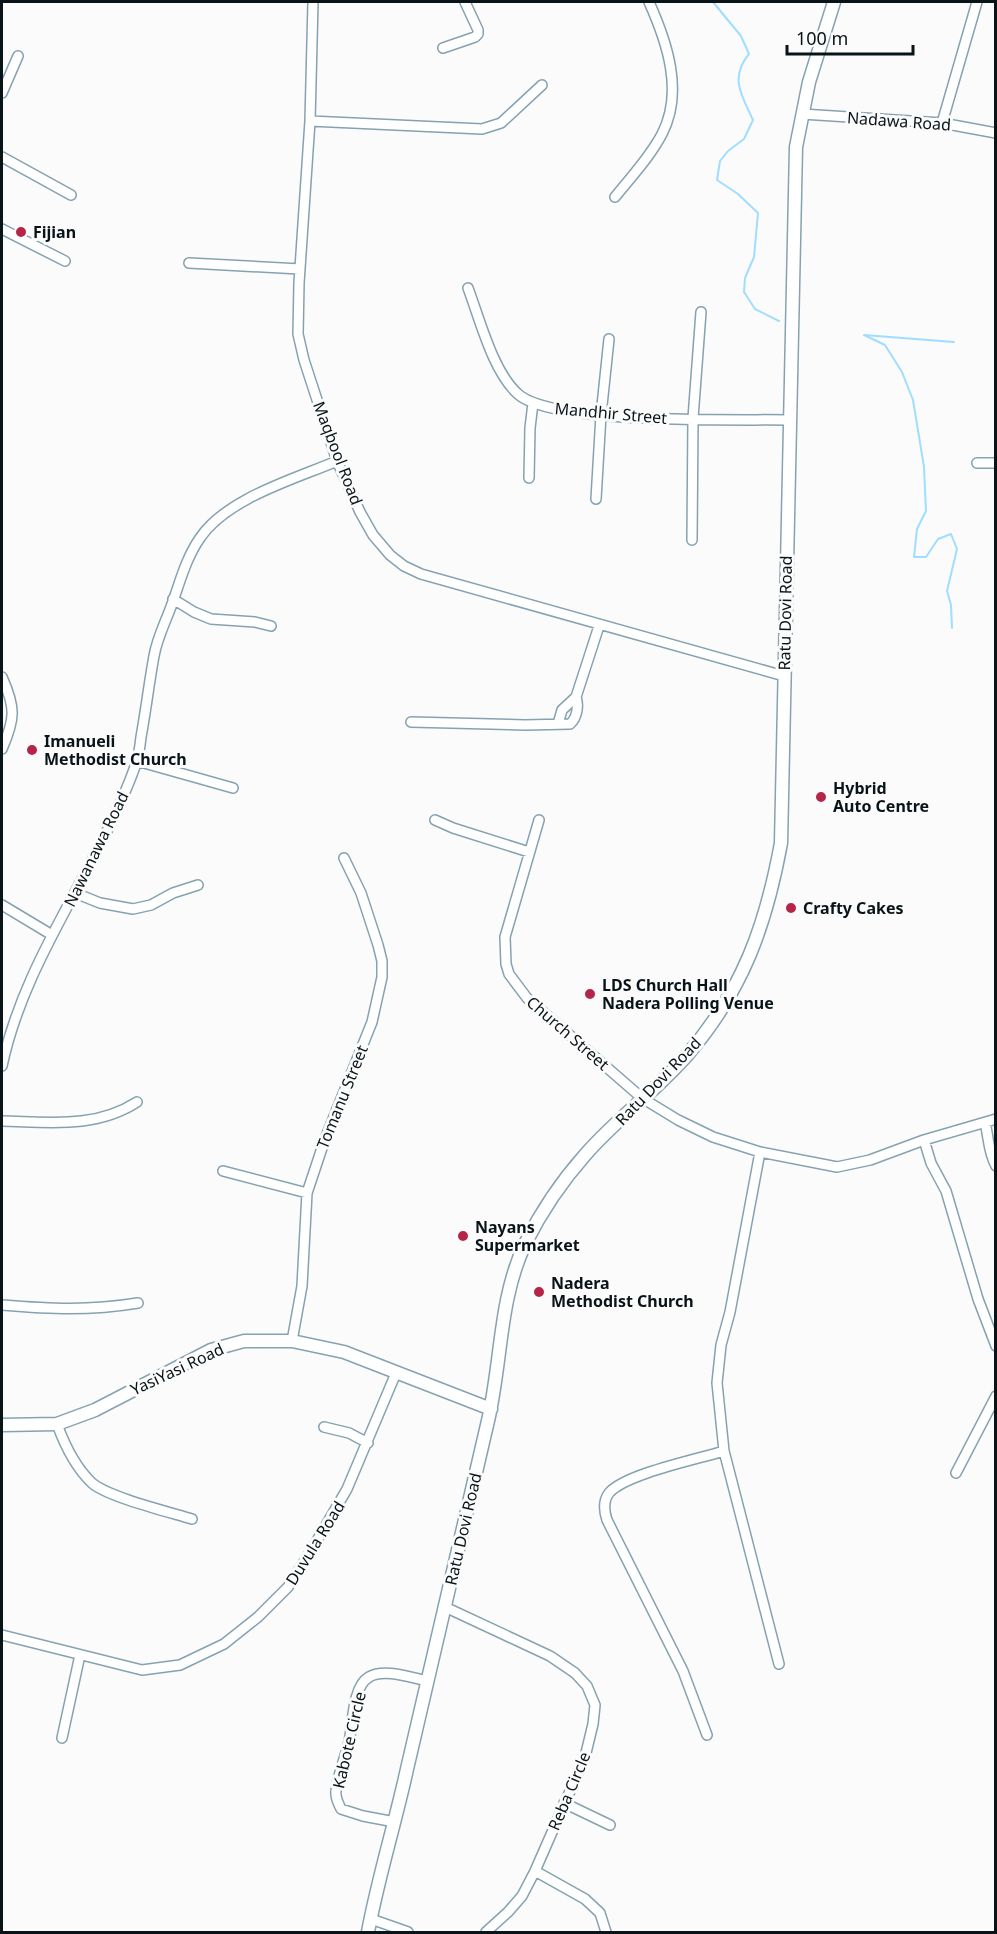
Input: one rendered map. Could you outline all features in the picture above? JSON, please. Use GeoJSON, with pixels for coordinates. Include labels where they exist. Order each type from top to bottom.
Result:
{"type":"FeatureCollection","features":[{"type":"Feature","properties":{"kind":"main road","name":"Ratu Dovi Road"},"geometry":{"type":"LineString","coordinates":[[369,1932],[491,1408],[504,1310],[525,1245],[552,1196],[586,1153],[687,1055],[717,1016],[746,967],[760,932],[772,889],[781,843],[796,147],[808,82],[834,2]]}},
{"type":"Feature","properties":{"kind":"main road","name":"YasiYasi Road"},"geometry":{"type":"LineString","coordinates":[[2,1425],[57,1424],[95,1410],[211,1350],[244,1341],[291,1341],[344,1352],[491,1408]]}},
{"type":"Feature","properties":{"kind":"main road","name":"Ratu Dovi Road"},"geometry":{"type":"LineString","coordinates":[[361,1932],[371,1919]]}},
{"type":"Feature","properties":{"kind":"street","name":"Maqbool Road"},"geometry":{"type":"LineString","coordinates":[[313,2],[310,121],[298,334],[304,360],[337,461],[373,535],[390,555],[404,566],[421,574],[599,626],[784,676]]}},
{"type":"Feature","properties":{"kind":"street"},"geometry":{"type":"LineString","coordinates":[[443,48],[478,34],[465,2]]}},
{"type":"Feature","properties":{"kind":"street"},"geometry":{"type":"LineString","coordinates":[[615,197],[649,155],[663,133],[672,105],[672,77],[666,44],[649,2]]}},
{"type":"Feature","properties":{"kind":"street"},"geometry":{"type":"LineString","coordinates":[[942,123],[977,2]]}},
{"type":"Feature","properties":{"kind":"street"},"geometry":{"type":"LineString","coordinates":[[2,93],[18,56]]}},
{"type":"Feature","properties":{"kind":"street"},"geometry":{"type":"LineString","coordinates":[[310,121],[483,129],[501,123],[542,85]]}},
{"type":"Feature","properties":{"kind":"street","name":"Nadawa Road"},"geometry":{"type":"LineString","coordinates":[[802,114],[942,123],[996,133]]}},
{"type":"Feature","properties":{"kind":"street"},"geometry":{"type":"LineString","coordinates":[[2,157],[71,195]]}},
{"type":"Feature","properties":{"kind":"street"},"geometry":{"type":"LineString","coordinates":[[2,229],[66,261]]}},
{"type":"Feature","properties":{"kind":"street"},"geometry":{"type":"LineString","coordinates":[[189,263],[300,269]]}},
{"type":"Feature","properties":{"kind":"street","name":"Mandhir Street"},"geometry":{"type":"LineString","coordinates":[[468,288],[495,358],[508,384],[520,396],[533,403],[552,409],[601,415],[789,420]]}},
{"type":"Feature","properties":{"kind":"street"},"geometry":{"type":"LineString","coordinates":[[692,540],[693,418],[701,312]]}},
{"type":"Feature","properties":{"kind":"street"},"geometry":{"type":"LineString","coordinates":[[596,499],[601,415],[609,339]]}},
{"type":"Feature","properties":{"kind":"street"},"geometry":{"type":"LineString","coordinates":[[529,478],[529,438],[533,403]]}},
{"type":"Feature","properties":{"kind":"street","name":"Nawanawa Road"},"geometry":{"type":"LineString","coordinates":[[2,1066],[7,1040],[21,1002],[137,762],[154,654],[190,554],[201,536],[226,512],[253,496],[337,461]]}},
{"type":"Feature","properties":{"kind":"street"},"geometry":{"type":"LineString","coordinates":[[977,463],[996,463]]}},
{"type":"Feature","properties":{"kind":"street"},"geometry":{"type":"LineString","coordinates":[[173,599],[211,619],[248,621],[271,626]]}},
{"type":"Feature","properties":{"kind":"street"},"geometry":{"type":"LineString","coordinates":[[558,724],[562,710],[576,697],[599,626]]}},
{"type":"Feature","properties":{"kind":"street"},"geometry":{"type":"LineString","coordinates":[[2,677],[11,698],[12,725],[2,749]]}},
{"type":"Feature","properties":{"kind":"street"},"geometry":{"type":"LineString","coordinates":[[411,722],[567,725],[572,722],[578,706],[576,697]]}},
{"type":"Feature","properties":{"kind":"street"},"geometry":{"type":"LineString","coordinates":[[137,762],[233,788]]}},
{"type":"Feature","properties":{"kind":"street"},"geometry":{"type":"LineString","coordinates":[[435,820],[453,828],[530,852]]}},
{"type":"Feature","properties":{"kind":"street","name":"Church Street"},"geometry":{"type":"LineString","coordinates":[[540,820],[505,937],[506,964],[509,974],[527,998],[642,1098],[678,1120],[713,1137],[760,1152],[837,1167],[870,1160],[924,1140],[996,1119]]}},
{"type":"Feature","properties":{"kind":"street","name":"Tomanu Street"},"geometry":{"type":"LineString","coordinates":[[291,1341],[302,1286],[307,1193],[325,1139],[372,1022],[382,977],[382,961],[378,945],[361,893],[344,858]]}},
{"type":"Feature","properties":{"kind":"street"},"geometry":{"type":"LineString","coordinates":[[75,893],[100,903],[133,909],[151,905],[172,893],[198,885]]}},
{"type":"Feature","properties":{"kind":"street"},"geometry":{"type":"LineString","coordinates":[[2,905],[52,935]]}},
{"type":"Feature","properties":{"kind":"street"},"geometry":{"type":"LineString","coordinates":[[2,1121],[86,1122],[122,1112],[137,1102]]}},
{"type":"Feature","properties":{"kind":"street"},"geometry":{"type":"LineString","coordinates":[[985,1123],[990,1142],[989,1154],[996,1166]]}},
{"type":"Feature","properties":{"kind":"street"},"geometry":{"type":"LineString","coordinates":[[924,1140],[931,1163],[946,1191],[978,1299],[996,1346]]}},
{"type":"Feature","properties":{"kind":"street"},"geometry":{"type":"LineString","coordinates":[[760,1152],[730,1312],[721,1345],[717,1383],[724,1451],[779,1664]]}},
{"type":"Feature","properties":{"kind":"street"},"geometry":{"type":"LineString","coordinates":[[223,1170],[307,1193]]}},
{"type":"Feature","properties":{"kind":"street"},"geometry":{"type":"LineString","coordinates":[[2,1305],[51,1310],[111,1307],[138,1303]]}},
{"type":"Feature","properties":{"kind":"street","name":"Duvula Road"},"geometry":{"type":"LineString","coordinates":[[2,1635],[142,1670],[180,1665],[224,1644],[258,1617],[288,1587],[348,1489],[396,1373]]}},
{"type":"Feature","properties":{"kind":"street"},"geometry":{"type":"LineString","coordinates":[[956,1473],[996,1396]]}},
{"type":"Feature","properties":{"kind":"street"},"geometry":{"type":"LineString","coordinates":[[57,1424],[66,1447],[79,1469],[94,1485],[192,1519]]}},
{"type":"Feature","properties":{"kind":"street"},"geometry":{"type":"LineString","coordinates":[[324,1427],[349,1433],[368,1443]]}},
{"type":"Feature","properties":{"kind":"street"},"geometry":{"type":"LineString","coordinates":[[706,1735],[682,1671],[607,1520],[604,1505],[608,1494],[629,1480],[724,1451]]}},
{"type":"Feature","properties":{"kind":"street","name":"Reba Circle"},"geometry":{"type":"LineString","coordinates":[[445,1607],[550,1656],[575,1673],[586,1686],[595,1705],[585,1757],[535,1871],[522,1896],[486,1932]]}},
{"type":"Feature","properties":{"kind":"street"},"geometry":{"type":"LineString","coordinates":[[62,1738],[80,1655]]}},
{"type":"Feature","properties":{"kind":"street","name":"Kabote Circle"},"geometry":{"type":"LineString","coordinates":[[395,1822],[350,1813],[340,1809],[336,1799],[353,1710],[361,1685],[366,1678],[375,1674],[428,1681]]}},
{"type":"Feature","properties":{"kind":"street"},"geometry":{"type":"LineString","coordinates":[[564,1803],[610,1825]]}},
{"type":"Feature","properties":{"kind":"street"},"geometry":{"type":"LineString","coordinates":[[535,1871],[585,1899],[600,1913],[606,1932]]}},
{"type":"Feature","properties":{"kind":"street"},"geometry":{"type":"LineString","coordinates":[[371,1919],[408,1932]]}},
{"type":"Feature","properties":{"kind":"waterway"},"geometry":{"type":"LineString","coordinates":[[713,2],[741,36],[749,54],[740,71],[739,87],[753,120],[744,139],[728,151],[720,161],[717,180],[738,194],[758,213],[754,257],[745,278],[744,292],[755,309],[779,321]]}},
{"type":"Feature","properties":{"kind":"waterway"},"geometry":{"type":"LineString","coordinates":[[952,628],[951,605],[947,591],[957,549],[951,534],[938,539],[926,557],[914,557],[917,529],[926,511],[924,467],[913,400],[902,372],[885,345],[864,335],[954,342]]}},
{"type":"Feature","properties":{"kind":"place","name":"Fijian"},"geometry":{"type":"Point","coordinates":[21,232]}},
{"type":"Feature","properties":{"kind":"place","name":"Imanueli Methodist Church"},"geometry":{"type":"Point","coordinates":[32,750]}},
{"type":"Feature","properties":{"kind":"place","name":"Hybrid Auto Centre"},"geometry":{"type":"Point","coordinates":[821,797]}},
{"type":"Feature","properties":{"kind":"place","name":"Crafty Cakes"},"geometry":{"type":"Point","coordinates":[791,908]}},
{"type":"Feature","properties":{"kind":"place","name":"LDS Church Hall Nadera Polling Venue"},"geometry":{"type":"Point","coordinates":[590,994]}},
{"type":"Feature","properties":{"kind":"place","name":"Nayans Supermarket"},"geometry":{"type":"Point","coordinates":[463,1236]}},
{"type":"Feature","properties":{"kind":"place","name":"Nadera Methodist Church"},"geometry":{"type":"Point","coordinates":[539,1292]}}]}
